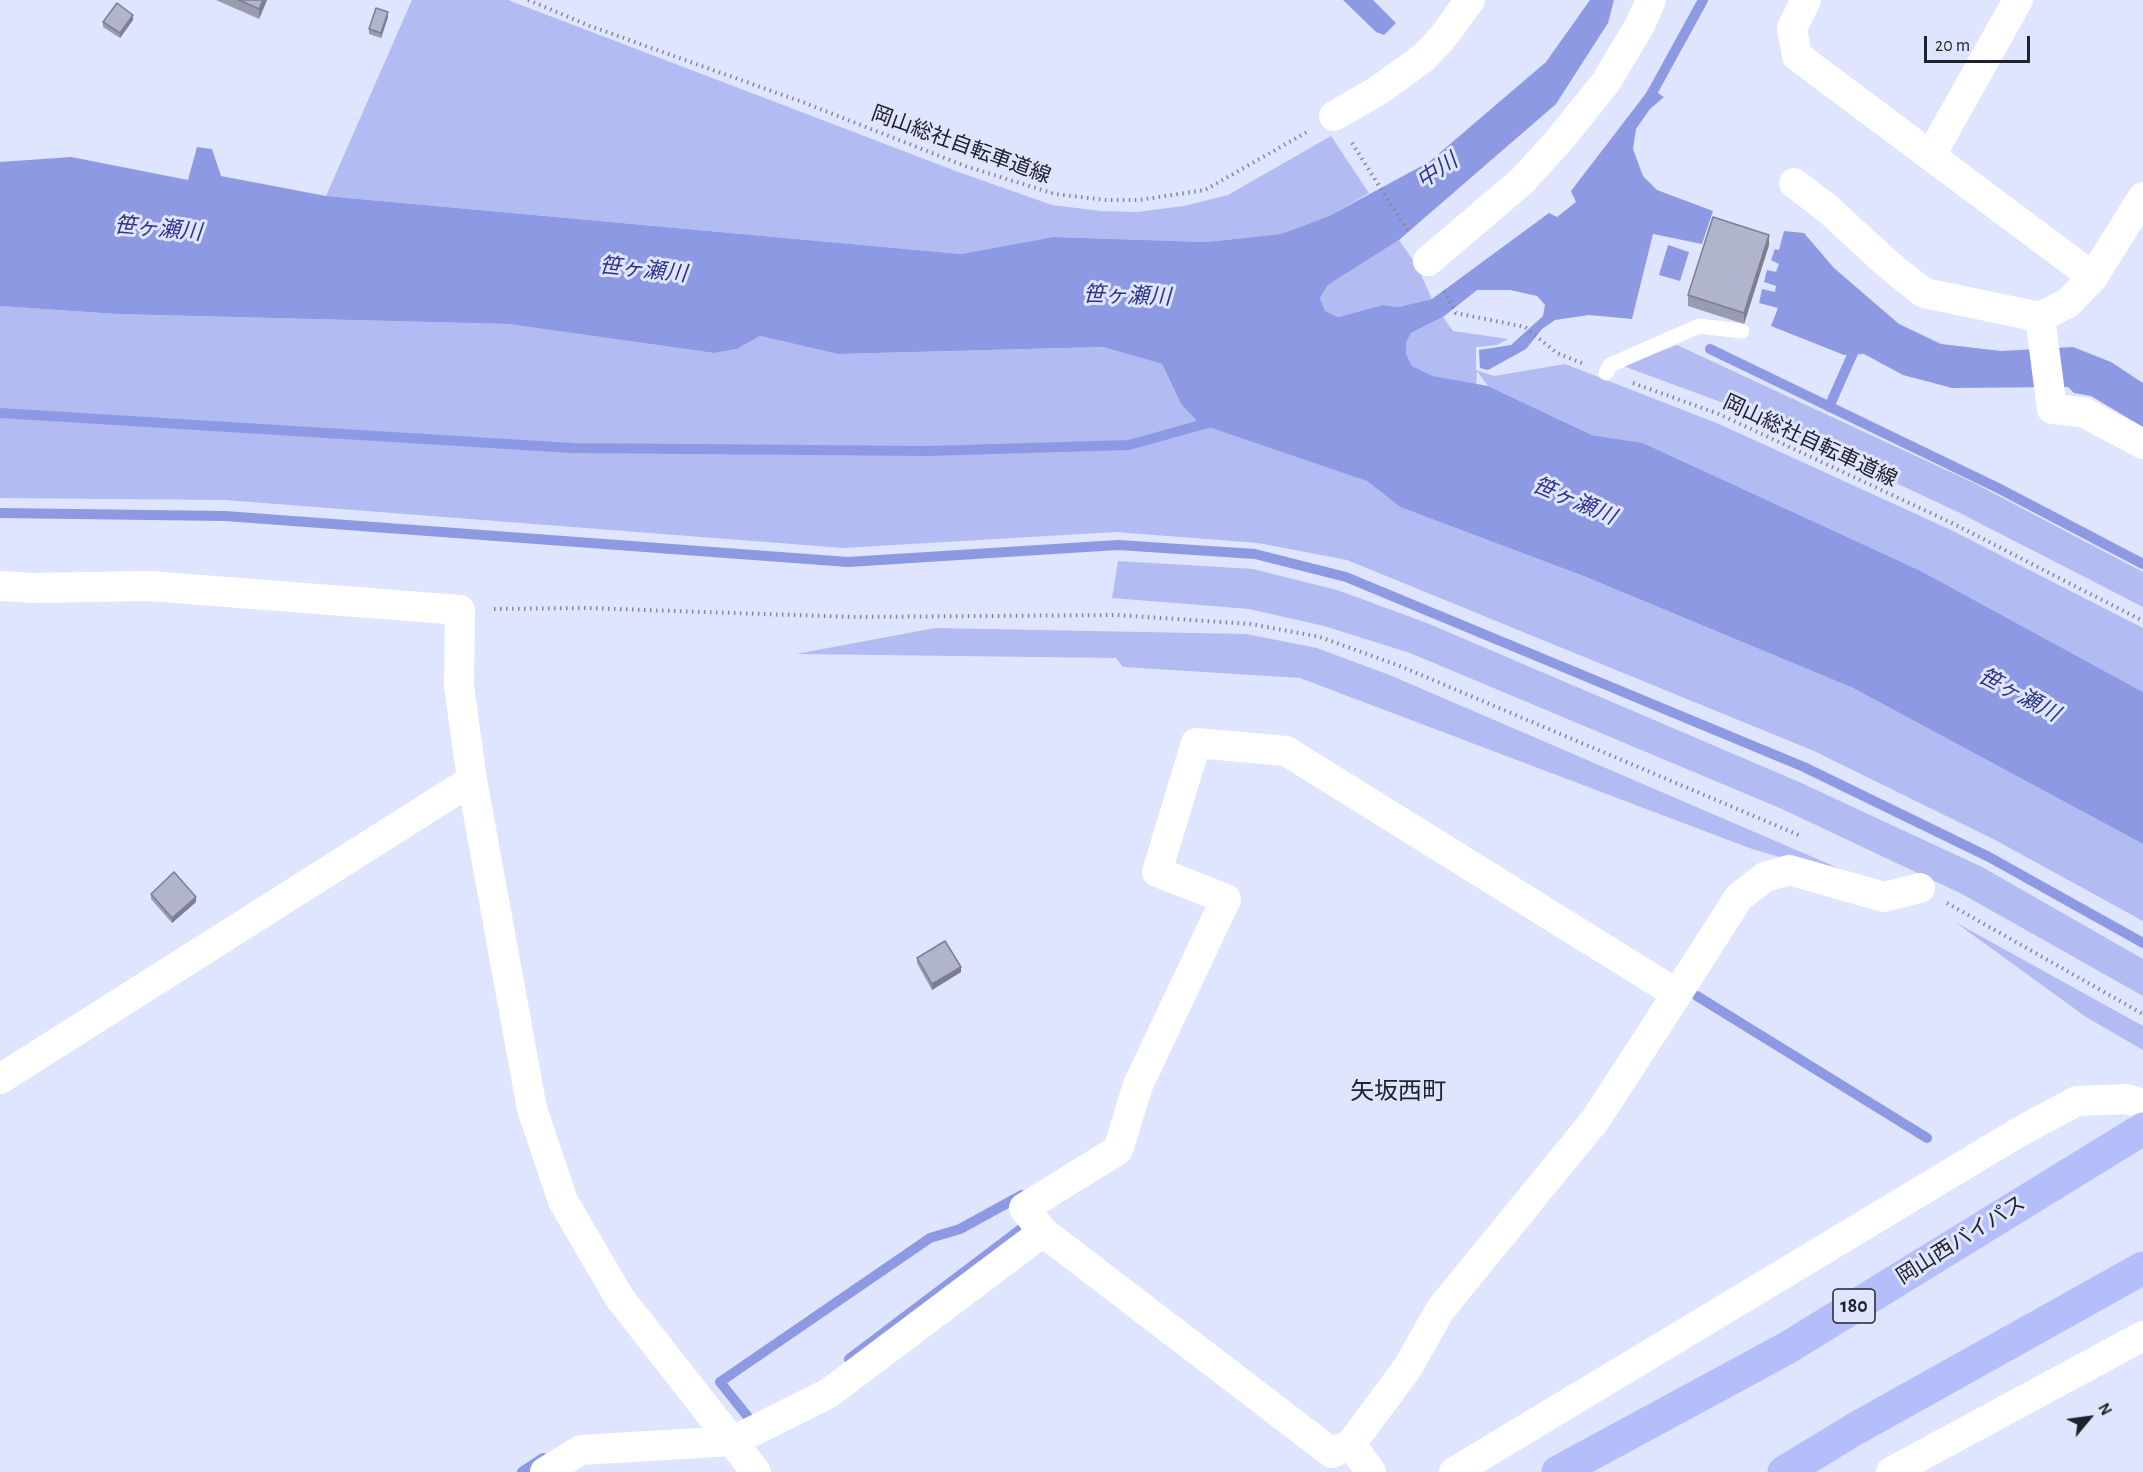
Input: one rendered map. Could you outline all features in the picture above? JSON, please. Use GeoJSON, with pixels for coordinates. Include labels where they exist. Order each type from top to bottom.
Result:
{"type":"FeatureCollection","features":[{"type":"Feature","properties":{"kind":"highway","name":"岡山西バイパス"},"geometry":{"type":"LineString","coordinates":[[1558,1472],[1787,1348],[2143,1129]]}},
{"type":"Feature","properties":{"kind":"highway"},"geometry":{"type":"LineString","coordinates":[[1784,1472],[1855,1429],[2143,1268]]}},
{"type":"Feature","properties":{"kind":"street"},"geometry":{"type":"LineString","coordinates":[[1338,122],[1423,58],[1443,37],[1470,0]]}},
{"type":"Feature","properties":{"kind":"street"},"geometry":{"type":"LineString","coordinates":[[1421,251],[1522,181],[1562,138],[1606,82],[1640,25],[1651,0]]}},
{"type":"Feature","properties":{"kind":"street"},"geometry":{"type":"LineString","coordinates":[[1806,0],[1792,28],[1797,56],[2093,277]]}},
{"type":"Feature","properties":{"kind":"street"},"geometry":{"type":"LineString","coordinates":[[1931,155],[2018,0]]}},
{"type":"Feature","properties":{"kind":"street"},"geometry":{"type":"LineString","coordinates":[[1794,183],[1828,209],[1890,266],[1924,293],[2040,317],[2068,303],[2093,277],[2143,197]]}},
{"type":"Feature","properties":{"kind":"street"},"geometry":{"type":"LineString","coordinates":[[2040,317],[2052,409],[2083,412],[2143,444]]}},
{"type":"Feature","properties":{"kind":"street"},"geometry":{"type":"LineString","coordinates":[[0,586],[34,588],[148,586],[460,610],[459,686],[472,780],[531,1109],[562,1201],[619,1297],[756,1472]]}},
{"type":"Feature","properties":{"kind":"street"},"geometry":{"type":"LineString","coordinates":[[1677,994],[1286,751],[1196,743],[1157,872],[1226,900],[1138,1085],[1118,1150],[1024,1208],[1043,1232],[1332,1453],[1351,1444],[1408,1367],[1440,1310],[1596,1119],[1677,994],[1739,897],[1765,877],[1789,870],[1884,897],[1920,888]]}},
{"type":"Feature","properties":{"kind":"street"},"geometry":{"type":"LineString","coordinates":[[0,1079],[472,780]]}},
{"type":"Feature","properties":{"kind":"street"},"geometry":{"type":"LineString","coordinates":[[1454,1472],[2019,1132],[2077,1101],[2127,1099],[2143,1104]]}},
{"type":"Feature","properties":{"kind":"street"},"geometry":{"type":"LineString","coordinates":[[545,1472],[581,1450],[733,1441],[829,1393],[1043,1232]]}},
{"type":"Feature","properties":{"kind":"street"},"geometry":{"type":"LineString","coordinates":[[1914,1468],[2143,1336]]}},
{"type":"Feature","properties":{"kind":"street"},"geometry":{"type":"LineString","coordinates":[[1351,1444],[1371,1472]]}},
{"type":"Feature","properties":{"kind":"lane"},"geometry":{"type":"LineString","coordinates":[[1606,373],[1610,365],[1699,326],[1742,331]]}},
{"type":"Feature","properties":{"kind":"path","name":"岡山総社自転車道線"},"geometry":{"type":"LineString","coordinates":[[528,0],[590,26],[805,103],[964,166],[1055,194],[1106,200],[1139,200],[1205,190],[1338,122]]}},
{"type":"Feature","properties":{"kind":"path"},"geometry":{"type":"LineString","coordinates":[[1338,122],[1421,251]]}},
{"type":"Feature","properties":{"kind":"path","name":"岡山総社自転車道線"},"geometry":{"type":"LineString","coordinates":[[1456,314],[1525,327],[1557,353],[1730,419],[1954,524],[2143,621]]}},
{"type":"Feature","properties":{"kind":"path"},"geometry":{"type":"LineString","coordinates":[[460,610],[585,608],[854,617],[1117,615],[1251,624],[1320,637],[1400,666],[1812,841]]}},
{"type":"Feature","properties":{"kind":"path"},"geometry":{"type":"LineString","coordinates":[[1920,888],[2143,1014]]}},
{"type":"Feature","properties":{"kind":"shaded area"},"geometry":{"type":"Polygon","coordinates":[[[412,0],[508,0],[961,173],[1052,205],[1101,211],[1137,212],[1184,206],[1228,195],[1331,136],[1369,193],[1329,216],[1281,234],[1206,242],[1053,237],[961,254],[326,196],[412,0]]]}},
{"type":"Feature","properties":{"kind":"shaded area"},"geometry":{"type":"Polygon","coordinates":[[[1399,240],[1417,266],[1432,299],[1398,307],[1383,305],[1338,317],[1325,311],[1320,298],[1328,285],[1399,240]]]}},
{"type":"Feature","properties":{"kind":"shaded area"},"geometry":{"type":"Polygon","coordinates":[[[0,306],[116,314],[508,324],[714,353],[737,349],[760,336],[838,354],[1103,347],[1162,364],[1181,404],[1367,481],[1400,507],[1586,577],[1853,688],[2143,844],[2143,921],[1997,841],[1814,751],[1347,560],[1258,543],[1115,532],[843,548],[225,500],[0,498],[0,306]]]}},
{"type":"Feature","properties":{"kind":"shaded area"},"geometry":{"type":"Polygon","coordinates":[[[1443,317],[1453,331],[1508,339],[1497,345],[1476,347],[1476,370],[1494,376],[1565,364],[1719,424],[1951,530],[2143,628],[2143,692],[1921,571],[1643,443],[1592,435],[1488,386],[1477,371],[1476,386],[1433,376],[1412,366],[1406,354],[1406,343],[1411,333],[1443,317]]]}},
{"type":"Feature","properties":{"kind":"shaded area"},"geometry":{"type":"Polygon","coordinates":[[[1677,345],[1974,483],[2143,572],[2143,607],[1958,512],[1729,405],[1623,366],[1677,345]]]}},
{"type":"Feature","properties":{"kind":"shaded area"},"geometry":{"type":"Polygon","coordinates":[[[1118,561],[1253,569],[1337,590],[1427,623],[1797,781],[1982,867],[2143,959],[2143,996],[1962,894],[1782,809],[1410,653],[1324,626],[1249,609],[1112,598],[1118,561]]]}},
{"type":"Feature","properties":{"kind":"shaded area"},"geometry":{"type":"Polygon","coordinates":[[[935,628],[1246,634],[1317,648],[1392,676],[1880,886],[1752,849],[1300,678],[1123,667],[1116,658],[796,654],[935,628]]]}},
{"type":"Feature","properties":{"kind":"shaded area"},"geometry":{"type":"Polygon","coordinates":[[[1955,922],[2143,1026],[2143,1050],[2086,1017],[1955,922]]]}},
{"type":"Feature","properties":{"kind":"water"},"geometry":{"type":"Polygon","coordinates":[[[1343,0],[1373,0],[1396,23],[1384,35],[1376,32],[1343,0]]]}},
{"type":"Feature","properties":{"kind":"water"},"geometry":{"type":"Polygon","coordinates":[[[1590,0],[1614,0],[1608,23],[1556,104],[1399,240],[1328,285],[1320,298],[1325,311],[1338,317],[1383,305],[1398,307],[1432,299],[1549,213],[1557,217],[1576,202],[1571,191],[1650,88],[1664,97],[1650,109],[1636,129],[1633,149],[1643,176],[1657,190],[1713,211],[1702,244],[1653,234],[1632,319],[1589,315],[1555,320],[1542,329],[1526,349],[1488,370],[1480,368],[1479,350],[1511,345],[1543,316],[1545,305],[1537,296],[1510,290],[1477,290],[1443,317],[1411,333],[1406,343],[1406,354],[1412,366],[1433,376],[1488,386],[1592,435],[1643,443],[1921,571],[2143,692],[2143,844],[1853,688],[1586,577],[1400,507],[1367,481],[1200,424],[1181,404],[1162,364],[1103,347],[838,354],[760,336],[737,349],[714,353],[508,324],[116,314],[0,306],[0,162],[71,157],[188,180],[197,147],[212,149],[221,176],[326,196],[961,254],[1053,237],[1206,242],[1281,234],[1329,216],[1429,162],[1546,62],[1590,0]]]}},
{"type":"Feature","properties":{"kind":"water"},"geometry":{"type":"Polygon","coordinates":[[[1784,231],[1804,233],[1834,268],[1899,324],[1941,344],[2001,351],[2073,347],[2111,362],[2143,383],[2143,427],[2091,396],[2074,393],[2068,387],[1952,388],[1903,375],[1864,354],[1844,355],[1771,326],[1778,308],[1759,303],[1762,289],[1775,292],[1776,286],[1764,282],[1767,270],[1776,272],[1779,264],[1771,260],[1775,249],[1779,250],[1784,231]]]}},
{"type":"Feature","properties":{"kind":"water"},"geometry":{"type":"Polygon","coordinates":[[[1668,245],[1689,252],[1680,281],[1659,275],[1668,245]]]}},
{"type":"Feature","properties":{"kind":"building"},"geometry":{"type":"Polygon","coordinates":[[[239,0],[263,0],[259,9],[239,0]]]}},
{"type":"Feature","properties":{"kind":"building"},"geometry":{"type":"Polygon","coordinates":[[[117,3],[133,15],[120,33],[103,22],[117,3]]]}},
{"type":"Feature","properties":{"kind":"building"},"geometry":{"type":"Polygon","coordinates":[[[376,8],[388,12],[381,33],[369,29],[376,8]]]}},
{"type":"Feature","properties":{"kind":"building"},"geometry":{"type":"Polygon","coordinates":[[[1713,217],[1769,235],[1744,313],[1688,295],[1713,217]]]}},
{"type":"Feature","properties":{"kind":"building"},"geometry":{"type":"Polygon","coordinates":[[[174,872],[196,897],[172,918],[151,894],[174,872]]]}},
{"type":"Feature","properties":{"kind":"building"},"geometry":{"type":"Polygon","coordinates":[[[945,941],[961,967],[932,984],[917,958],[945,941]]]}},
{"type":"Feature","properties":{"kind":"waterway"},"geometry":{"type":"LineString","coordinates":[[1647,102],[1703,0]]}},
{"type":"Feature","properties":{"kind":"waterway"},"geometry":{"type":"LineString","coordinates":[[1829,407],[1857,344]]}},
{"type":"Feature","properties":{"kind":"waterway"},"geometry":{"type":"LineString","coordinates":[[1710,349],[1998,488],[2143,564]]}},
{"type":"Feature","properties":{"kind":"waterway"},"geometry":{"type":"LineString","coordinates":[[0,413],[572,448],[928,451],[1129,445],[1215,421]]}},
{"type":"Feature","properties":{"kind":"waterway"},"geometry":{"type":"LineString","coordinates":[[0,513],[225,516],[848,562],[1118,545],[1255,554],[1346,577],[1804,767],[1989,857],[2143,943]]}},
{"type":"Feature","properties":{"kind":"waterway"},"geometry":{"type":"LineString","coordinates":[[1697,996],[1927,1138]]}},
{"type":"Feature","properties":{"kind":"waterway"},"geometry":{"type":"LineString","coordinates":[[752,1422],[720,1382],[930,1238],[960,1229],[1022,1195]]}},
{"type":"Feature","properties":{"kind":"waterway"},"geometry":{"type":"LineString","coordinates":[[849,1359],[1021,1229]]}},
{"type":"Feature","properties":{"kind":"waterway"},"geometry":{"type":"LineString","coordinates":[[522,1472],[543,1458]]}},
{"type":"Feature","properties":{"kind":"district","name":"矢坂西町"},"geometry":{"type":"Point","coordinates":[1398,1092]}},
{"type":"Feature","properties":{"kind":"water label","name":"中川"},"geometry":{"type":"Point","coordinates":[1437,171]}},
{"type":"Feature","properties":{"kind":"water label","name":"笹ヶ瀬川"},"geometry":{"type":"Point","coordinates":[158,229]}},
{"type":"Feature","properties":{"kind":"water label","name":"笹ヶ瀬川"},"geometry":{"type":"Point","coordinates":[643,270]}},
{"type":"Feature","properties":{"kind":"water label","name":"笹ヶ瀬川"},"geometry":{"type":"Point","coordinates":[1127,296]}},
{"type":"Feature","properties":{"kind":"water label","name":"笹ヶ瀬川"},"geometry":{"type":"Point","coordinates":[1574,501]}},
{"type":"Feature","properties":{"kind":"water label","name":"笹ヶ瀬川"},"geometry":{"type":"Point","coordinates":[2019,695]}}]}
